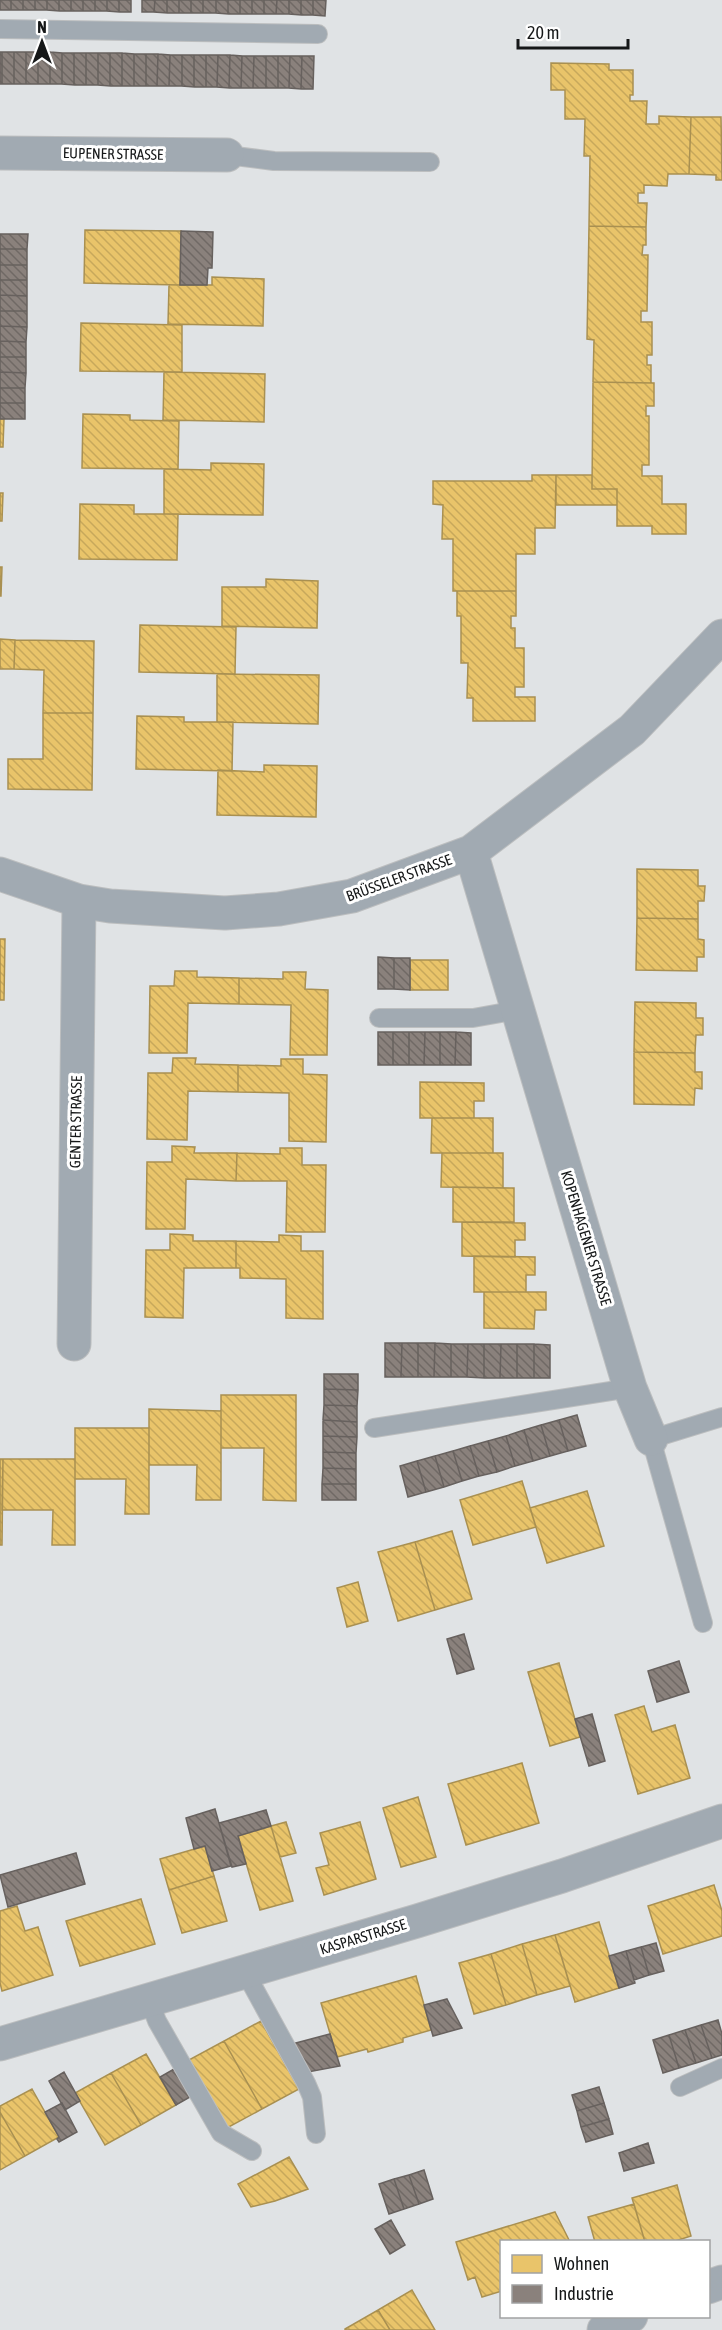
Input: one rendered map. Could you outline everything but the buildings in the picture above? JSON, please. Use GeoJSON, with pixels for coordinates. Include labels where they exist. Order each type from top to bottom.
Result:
{"type":"FeatureCollection","features":[{"type":"Feature","properties":{"kind":"street","name":"EUPENER STRASSE"},"geometry":{"type":"LineString","coordinates":[[0,153],[227,155]]}},
{"type":"Feature","properties":{"kind":"street","name":"BRÜSSELER STRASSE"},"geometry":{"type":"LineString","coordinates":[[0,874],[79,901],[111,906],[225,913],[279,909],[352,896],[471,852],[632,730],[722,636]]}},
{"type":"Feature","properties":{"kind":"street","name":"KOPENHAGENER STRASSE"},"geometry":{"type":"LineString","coordinates":[[471,852],[630,1388],[651,1439]]}},
{"type":"Feature","properties":{"kind":"street","name":"GENTER STRASSE"},"geometry":{"type":"LineString","coordinates":[[74,1344],[79,901]]}},
{"type":"Feature","properties":{"kind":"street","name":"KASPARSTRASSE"},"geometry":{"type":"LineString","coordinates":[[0,2044],[562,1876],[722,1821]]}},
{"type":"Feature","properties":{"kind":"street"},"geometry":{"type":"LineString","coordinates":[[604,2330],[627,2318]]}},
{"type":"Feature","properties":{"kind":"lane"},"geometry":{"type":"LineString","coordinates":[[0,29],[318,34]]}},
{"type":"Feature","properties":{"kind":"lane"},"geometry":{"type":"LineString","coordinates":[[227,155],[274,161],[430,162]]}},
{"type":"Feature","properties":{"kind":"lane"},"geometry":{"type":"LineString","coordinates":[[379,1017],[473,1018],[518,1010]]}},
{"type":"Feature","properties":{"kind":"lane"},"geometry":{"type":"LineString","coordinates":[[374,1428],[630,1388]]}},
{"type":"Feature","properties":{"kind":"lane"},"geometry":{"type":"LineString","coordinates":[[651,1439],[722,1417]]}},
{"type":"Feature","properties":{"kind":"lane","name":"KOPENHAGENER STRASSE"},"geometry":{"type":"LineString","coordinates":[[651,1439],[703,1623]]}},
{"type":"Feature","properties":{"kind":"lane"},"geometry":{"type":"LineString","coordinates":[[245,1972],[306,2083],[312,2097],[316,2134]]}},
{"type":"Feature","properties":{"kind":"lane"},"geometry":{"type":"LineString","coordinates":[[149,2000],[158,2021],[221,2133],[252,2151]]}},
{"type":"Feature","properties":{"kind":"lane"},"geometry":{"type":"LineString","coordinates":[[680,2087],[722,2068]]}}]}
